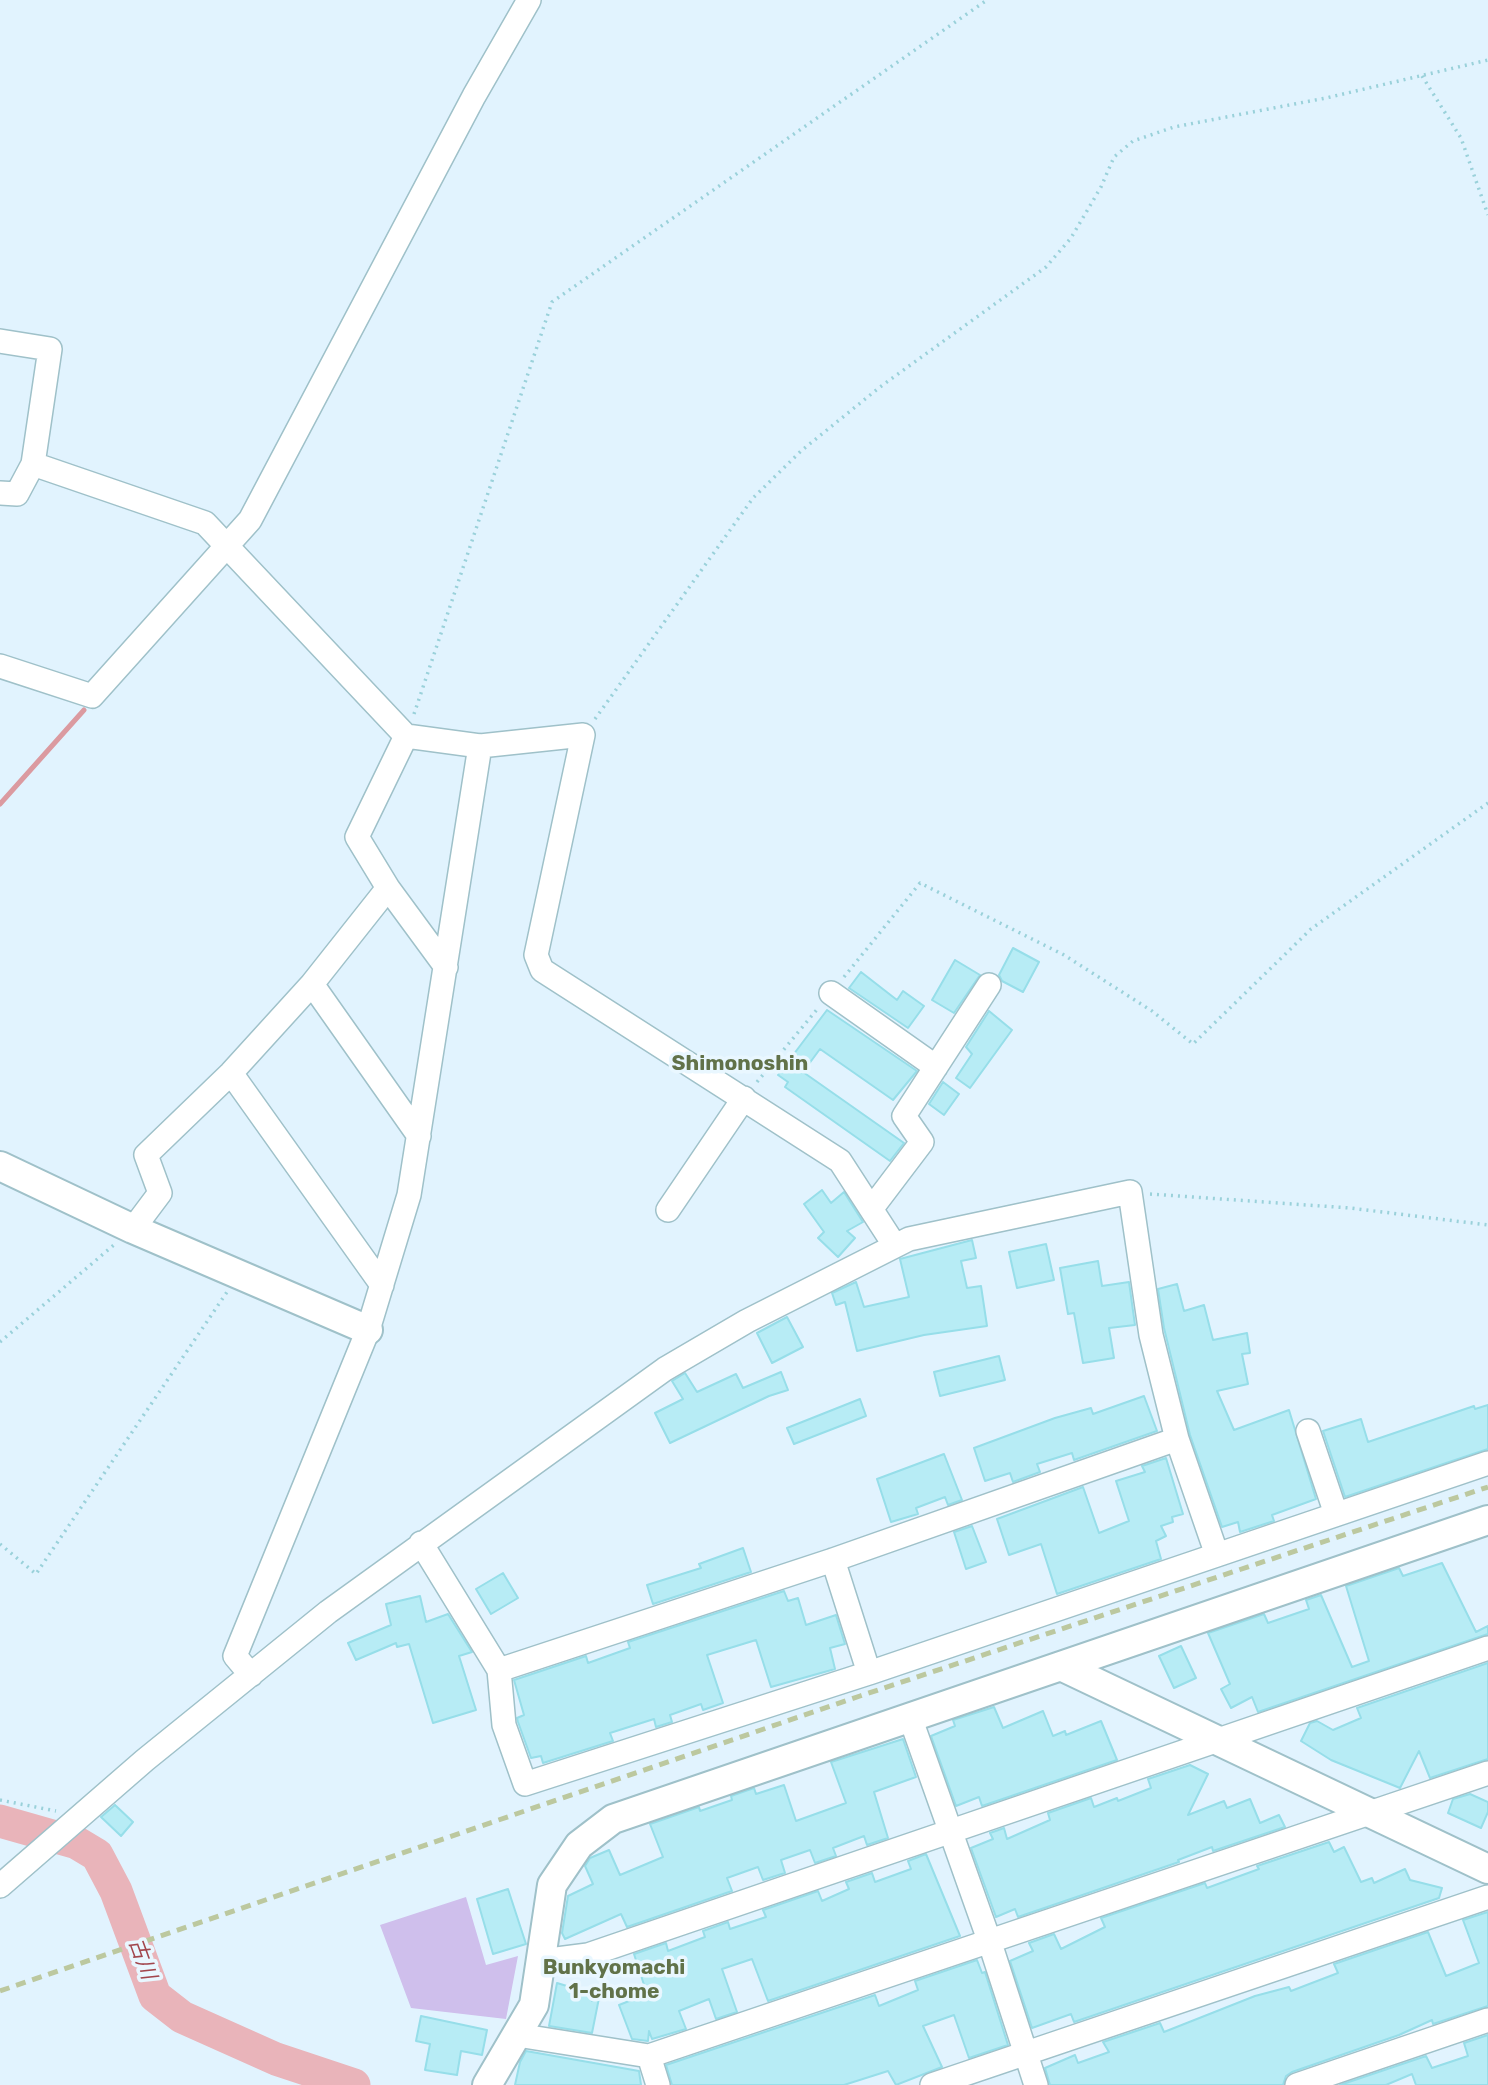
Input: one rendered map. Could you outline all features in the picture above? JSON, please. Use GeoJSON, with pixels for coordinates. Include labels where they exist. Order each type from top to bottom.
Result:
{"type":"FeatureCollection","features":[{"type":"Feature","properties":{"kind":"street"},"geometry":{"type":"LineString","coordinates":[[0,666],[92,696],[250,520],[468,108],[529,0]]}},
{"type":"Feature","properties":{"kind":"street"},"geometry":{"type":"LineString","coordinates":[[0,341],[50,349],[33,464],[17,494],[0,493]]}},
{"type":"Feature","properties":{"kind":"street"},"geometry":{"type":"LineString","coordinates":[[33,464],[205,523],[228,544],[406,736],[480,746],[583,735],[536,955],[542,970],[840,1161],[895,1246]]}},
{"type":"Feature","properties":{"kind":"street"},"geometry":{"type":"LineString","coordinates":[[406,736],[357,837],[388,888],[446,967]]}},
{"type":"Feature","properties":{"kind":"street"},"geometry":{"type":"LineString","coordinates":[[251,1675],[235,1656],[368,1330],[409,1195],[480,746]]}},
{"type":"Feature","properties":{"kind":"street"},"geometry":{"type":"LineString","coordinates":[[133,1229],[160,1193],[146,1155],[231,1073],[312,984],[388,888]]}},
{"type":"Feature","properties":{"kind":"street"},"geometry":{"type":"LineString","coordinates":[[312,984],[418,1136]]}},
{"type":"Feature","properties":{"kind":"street"},"geometry":{"type":"LineString","coordinates":[[872,1208],[922,1142],[905,1116],[989,985]]}},
{"type":"Feature","properties":{"kind":"street"},"geometry":{"type":"LineString","coordinates":[[831,993],[936,1067]]}},
{"type":"Feature","properties":{"kind":"street"},"geometry":{"type":"LineString","coordinates":[[231,1073],[382,1285]]}},
{"type":"Feature","properties":{"kind":"street"},"geometry":{"type":"LineString","coordinates":[[668,1210],[744,1098]]}},
{"type":"Feature","properties":{"kind":"street"},"geometry":{"type":"LineString","coordinates":[[0,1166],[238,1276],[368,1330]]}},
{"type":"Feature","properties":{"kind":"street"},"geometry":{"type":"LineString","coordinates":[[0,1886],[145,1760],[328,1612],[421,1543],[665,1369],[747,1321],[895,1246],[1023,1213],[1130,1192],[1151,1335],[1177,1439],[1217,1555]]}},
{"type":"Feature","properties":{"kind":"street"},"geometry":{"type":"LineString","coordinates":[[1308,1431],[1336,1514]]}},
{"type":"Feature","properties":{"kind":"street"},"geometry":{"type":"LineString","coordinates":[[499,1670],[833,1560],[1177,1439]]}},
{"type":"Feature","properties":{"kind":"street"},"geometry":{"type":"LineString","coordinates":[[421,1543],[499,1670],[504,1725],[525,1784],[869,1673],[1488,1463]]}},
{"type":"Feature","properties":{"kind":"street"},"geometry":{"type":"LineString","coordinates":[[487,2085],[534,2005],[552,1885],[579,1845],[613,1819],[1488,1520]]}},
{"type":"Feature","properties":{"kind":"street"},"geometry":{"type":"LineString","coordinates":[[833,1560],[869,1673]]}},
{"type":"Feature","properties":{"kind":"street"},"geometry":{"type":"LineString","coordinates":[[541,1961],[588,1955],[1488,1648]]}},
{"type":"Feature","properties":{"kind":"street"},"geometry":{"type":"LineString","coordinates":[[1061,1666],[1488,1870]]}},
{"type":"Feature","properties":{"kind":"street"},"geometry":{"type":"LineString","coordinates":[[910,1717],[989,1940],[1036,2085]]}},
{"type":"Feature","properties":{"kind":"street"},"geometry":{"type":"LineString","coordinates":[[517,2035],[649,2056],[1488,1773]]}},
{"type":"Feature","properties":{"kind":"street"},"geometry":{"type":"LineString","coordinates":[[932,2085],[1488,1897]]}},
{"type":"Feature","properties":{"kind":"street"},"geometry":{"type":"LineString","coordinates":[[1297,2085],[1488,2020]]}},
{"type":"Feature","properties":{"kind":"street"},"geometry":{"type":"LineString","coordinates":[[649,2056],[658,2085]]}},
{"type":"Feature","properties":{"kind":"path"},"geometry":{"type":"LineString","coordinates":[[406,736],[552,302],[987,0]]}},
{"type":"Feature","properties":{"kind":"path"},"geometry":{"type":"LineString","coordinates":[[583,735],[753,498],[801,451],[880,387],[1046,267],[1071,238],[1101,187],[1114,157],[1133,141],[1174,127],[1488,60]]}},
{"type":"Feature","properties":{"kind":"path"},"geometry":{"type":"LineString","coordinates":[[1422,76],[1461,138],[1488,215]]}},
{"type":"Feature","properties":{"kind":"path"},"geometry":{"type":"LineString","coordinates":[[744,1098],[920,883],[1064,955],[1152,1012],[1193,1044],[1311,929],[1488,803]]}},
{"type":"Feature","properties":{"kind":"path"},"geometry":{"type":"LineString","coordinates":[[1130,1192],[1350,1208],[1488,1225]]}},
{"type":"Feature","properties":{"kind":"path"},"geometry":{"type":"LineString","coordinates":[[0,1342],[133,1229]]}},
{"type":"Feature","properties":{"kind":"path"},"geometry":{"type":"LineString","coordinates":[[0,1544],[36,1574],[238,1276]]}},
{"type":"Feature","properties":{"kind":"path"},"geometry":{"type":"LineString","coordinates":[[0,1800],[78,1819]]}},
{"type":"Feature","properties":{"kind":"shaded area"},"geometry":{"type":"Polygon","coordinates":[[[466,1897],[486,1965],[518,1956],[506,2019],[411,2008],[380,1925],[466,1897]]]}},
{"type":"Feature","properties":{"kind":"building"},"geometry":{"type":"Polygon","coordinates":[[[1013,948],[1039,962],[1023,992],[1002,981],[999,975],[1013,948]]]}},
{"type":"Feature","properties":{"kind":"building"},"geometry":{"type":"Polygon","coordinates":[[[955,960],[980,975],[954,1013],[932,1000],[955,960]]]}},
{"type":"Feature","properties":{"kind":"building"},"geometry":{"type":"Polygon","coordinates":[[[861,972],[897,1000],[903,991],[924,1006],[908,1028],[849,988],[861,972]]]}},
{"type":"Feature","properties":{"kind":"building"},"geometry":{"type":"Polygon","coordinates":[[[827,1010],[917,1071],[893,1100],[820,1049],[803,1072],[904,1143],[890,1161],[785,1087],[788,1082],[778,1075],[827,1010]]]}},
{"type":"Feature","properties":{"kind":"building"},"geometry":{"type":"Polygon","coordinates":[[[989,1011],[1012,1030],[970,1088],[956,1078],[972,1054],[966,1047],[989,1011]]]}},
{"type":"Feature","properties":{"kind":"building"},"geometry":{"type":"Polygon","coordinates":[[[943,1082],[959,1094],[944,1115],[929,1104],[943,1082]]]}},
{"type":"Feature","properties":{"kind":"building"},"geometry":{"type":"Polygon","coordinates":[[[822,1190],[831,1203],[844,1192],[863,1222],[847,1231],[855,1238],[838,1257],[818,1238],[824,1232],[804,1204],[822,1190]]]}},
{"type":"Feature","properties":{"kind":"building"},"geometry":{"type":"Polygon","coordinates":[[[972,1240],[976,1258],[961,1261],[967,1288],[981,1286],[987,1326],[924,1335],[857,1351],[845,1302],[836,1305],[832,1293],[856,1282],[864,1307],[909,1297],[900,1259],[972,1240]]]}},
{"type":"Feature","properties":{"kind":"building"},"geometry":{"type":"Polygon","coordinates":[[[1046,1244],[1054,1280],[1017,1288],[1009,1252],[1046,1244]]]}},
{"type":"Feature","properties":{"kind":"building"},"geometry":{"type":"Polygon","coordinates":[[[1098,1261],[1102,1286],[1129,1282],[1135,1325],[1109,1328],[1114,1358],[1083,1363],[1074,1313],[1068,1314],[1060,1268],[1098,1261]]]}},
{"type":"Feature","properties":{"kind":"building"},"geometry":{"type":"Polygon","coordinates":[[[1177,1284],[1184,1311],[1204,1305],[1213,1340],[1247,1333],[1250,1353],[1242,1354],[1248,1384],[1217,1391],[1234,1430],[1289,1410],[1316,1499],[1272,1515],[1274,1521],[1240,1532],[1238,1522],[1222,1527],[1190,1435],[1164,1328],[1158,1289],[1177,1284]]]}},
{"type":"Feature","properties":{"kind":"building"},"geometry":{"type":"Polygon","coordinates":[[[787,1317],[803,1347],[772,1363],[757,1333],[787,1317]]]}},
{"type":"Feature","properties":{"kind":"building"},"geometry":{"type":"Polygon","coordinates":[[[999,1356],[1005,1380],[940,1396],[934,1372],[999,1356]]]}},
{"type":"Feature","properties":{"kind":"building"},"geometry":{"type":"Polygon","coordinates":[[[781,1372],[788,1390],[769,1396],[670,1443],[655,1413],[683,1399],[672,1381],[685,1373],[697,1392],[736,1374],[743,1388],[781,1372]]]}},
{"type":"Feature","properties":{"kind":"building"},"geometry":{"type":"Polygon","coordinates":[[[1144,1396],[1157,1431],[1074,1460],[1072,1453],[1037,1464],[1040,1472],[1013,1482],[1010,1473],[985,1481],[974,1448],[1055,1418],[1091,1408],[1093,1414],[1144,1396]]]}},
{"type":"Feature","properties":{"kind":"building"},"geometry":{"type":"Polygon","coordinates":[[[860,1399],[866,1416],[794,1444],[787,1428],[860,1399]]]}},
{"type":"Feature","properties":{"kind":"building"},"geometry":{"type":"Polygon","coordinates":[[[1488,1405],[1488,1449],[1345,1497],[1323,1431],[1361,1419],[1368,1442],[1474,1406],[1475,1409],[1488,1405]]]}},
{"type":"Feature","properties":{"kind":"building"},"geometry":{"type":"Polygon","coordinates":[[[944,1454],[962,1500],[948,1505],[945,1497],[916,1508],[918,1514],[891,1522],[877,1479],[944,1454]]]}},
{"type":"Feature","properties":{"kind":"building"},"geometry":{"type":"Polygon","coordinates":[[[1166,1458],[1183,1514],[1172,1517],[1173,1522],[1161,1526],[1166,1536],[1156,1541],[1161,1559],[1057,1594],[1041,1544],[1009,1555],[997,1519],[1083,1487],[1099,1533],[1129,1521],[1116,1481],[1145,1472],[1142,1466],[1166,1458]]]}},
{"type":"Feature","properties":{"kind":"building"},"geometry":{"type":"Polygon","coordinates":[[[972,1526],[986,1562],[966,1569],[954,1532],[972,1526]]]}},
{"type":"Feature","properties":{"kind":"building"},"geometry":{"type":"Polygon","coordinates":[[[743,1548],[751,1572],[653,1604],[647,1585],[701,1568],[699,1564],[743,1548]]]}},
{"type":"Feature","properties":{"kind":"building"},"geometry":{"type":"Polygon","coordinates":[[[1442,1563],[1476,1632],[1488,1626],[1488,1634],[1258,1712],[1252,1697],[1231,1708],[1221,1689],[1230,1684],[1208,1633],[1264,1614],[1268,1623],[1309,1609],[1306,1600],[1321,1595],[1352,1667],[1369,1661],[1346,1586],[1399,1568],[1403,1576],[1442,1563]]]}},
{"type":"Feature","properties":{"kind":"building"},"geometry":{"type":"Polygon","coordinates":[[[503,1573],[518,1598],[491,1614],[476,1589],[503,1573]]]}},
{"type":"Feature","properties":{"kind":"building"},"geometry":{"type":"Polygon","coordinates":[[[784,1591],[788,1601],[798,1598],[806,1625],[836,1615],[845,1644],[830,1648],[835,1669],[771,1687],[756,1640],[707,1655],[723,1703],[703,1710],[701,1704],[670,1715],[672,1722],[656,1727],[654,1719],[610,1733],[613,1741],[543,1763],[541,1756],[531,1758],[517,1718],[524,1715],[514,1680],[586,1656],[588,1663],[630,1648],[628,1642],[784,1591]]]}},
{"type":"Feature","properties":{"kind":"building"},"geometry":{"type":"Polygon","coordinates":[[[420,1596],[426,1622],[448,1614],[472,1652],[459,1656],[476,1710],[433,1723],[409,1644],[397,1647],[396,1643],[356,1660],[348,1643],[391,1625],[386,1604],[420,1596]]]}},
{"type":"Feature","properties":{"kind":"building"},"geometry":{"type":"Polygon","coordinates":[[[1181,1646],[1196,1678],[1174,1688],[1159,1656],[1181,1646]]]}},
{"type":"Feature","properties":{"kind":"building"},"geometry":{"type":"Polygon","coordinates":[[[1488,1663],[1488,1759],[1430,1778],[1419,1751],[1400,1788],[1331,1760],[1301,1741],[1310,1723],[1317,1721],[1333,1730],[1361,1718],[1357,1708],[1488,1663]]]}},
{"type":"Feature","properties":{"kind":"building"},"geometry":{"type":"Polygon","coordinates":[[[994,1707],[1003,1728],[1043,1711],[1053,1736],[1065,1731],[1066,1735],[1101,1721],[1117,1760],[982,1806],[979,1797],[956,1806],[931,1736],[955,1726],[953,1720],[994,1707]]]}},
{"type":"Feature","properties":{"kind":"building"},"geometry":{"type":"Polygon","coordinates":[[[903,1739],[916,1777],[874,1792],[888,1838],[867,1845],[864,1836],[833,1848],[836,1856],[815,1863],[810,1850],[781,1860],[785,1873],[763,1880],[758,1867],[727,1878],[732,1891],[627,1927],[621,1914],[565,1939],[562,1933],[568,1896],[593,1884],[585,1866],[590,1858],[609,1850],[620,1875],[663,1857],[650,1824],[699,1807],[700,1811],[732,1800],[731,1796],[754,1788],[756,1794],[784,1785],[796,1821],[846,1803],[831,1762],[903,1739]]]}},
{"type":"Feature","properties":{"kind":"building"},"geometry":{"type":"Polygon","coordinates":[[[1190,1765],[1208,1774],[1188,1815],[1224,1801],[1227,1808],[1250,1799],[1260,1823],[1279,1815],[1285,1827],[1213,1851],[1212,1847],[1178,1860],[1179,1862],[1018,1917],[1015,1909],[996,1917],[971,1848],[993,1839],[990,1833],[1004,1828],[1007,1839],[1050,1820],[1048,1813],[1091,1798],[1094,1807],[1117,1798],[1118,1801],[1151,1788],[1148,1779],[1190,1765]]]}},
{"type":"Feature","properties":{"kind":"building"},"geometry":{"type":"Polygon","coordinates":[[[1470,1794],[1488,1802],[1488,1812],[1481,1828],[1448,1813],[1453,1799],[1470,1794]]]}},
{"type":"Feature","properties":{"kind":"building"},"geometry":{"type":"Polygon","coordinates":[[[115,1805],[133,1822],[121,1836],[101,1817],[115,1805]]]}},
{"type":"Feature","properties":{"kind":"building"},"geometry":{"type":"Polygon","coordinates":[[[1329,1842],[1334,1852],[1344,1847],[1361,1882],[1372,1878],[1374,1883],[1405,1869],[1410,1880],[1442,1888],[1439,1898],[1074,2022],[1071,2014],[1032,2028],[1010,1961],[1033,1951],[1029,1943],[1054,1934],[1061,1949],[1105,1927],[1101,1918],[1205,1883],[1207,1888],[1259,1869],[1257,1866],[1329,1842]]]}},
{"type":"Feature","properties":{"kind":"building"},"geometry":{"type":"Polygon","coordinates":[[[926,1854],[960,1936],[768,2001],[752,1959],[722,1969],[737,2012],[716,2019],[709,1999],[679,2011],[686,2029],[652,2039],[649,2031],[648,2041],[632,2039],[619,2005],[647,1994],[634,1954],[666,1943],[668,1951],[705,1937],[703,1931],[728,1922],[730,1929],[766,1917],[763,1910],[818,1891],[822,1901],[849,1889],[846,1882],[872,1873],[875,1882],[911,1869],[908,1861],[926,1854]]]}},
{"type":"Feature","properties":{"kind":"building"},"geometry":{"type":"Polygon","coordinates":[[[508,1889],[526,1944],[493,1954],[477,1899],[508,1889]]]}},
{"type":"Feature","properties":{"kind":"building"},"geometry":{"type":"Polygon","coordinates":[[[1488,1912],[1488,2006],[1433,2024],[1432,2020],[1399,2035],[1292,2072],[1286,2076],[1283,2085],[1050,2085],[1045,2068],[1075,2055],[1078,2063],[1109,2052],[1103,2042],[1160,2023],[1164,2032],[1255,1996],[1289,1987],[1291,1991],[1338,1973],[1334,1964],[1428,1932],[1446,1976],[1479,1963],[1463,1920],[1488,1912]]]}},
{"type":"Feature","properties":{"kind":"building"},"geometry":{"type":"Polygon","coordinates":[[[977,1960],[982,1973],[985,1972],[1008,2045],[969,2058],[954,2015],[923,2026],[942,2067],[896,2085],[888,2071],[844,2085],[672,2085],[666,2065],[875,1995],[879,2006],[918,1990],[915,1981],[977,1960]]]}},
{"type":"Feature","properties":{"kind":"building"},"geometry":{"type":"Polygon","coordinates":[[[557,1983],[590,1993],[592,2001],[599,1998],[592,2033],[549,2026],[557,1983]]]}},
{"type":"Feature","properties":{"kind":"building"},"geometry":{"type":"Polygon","coordinates":[[[421,2016],[487,2030],[482,2055],[461,2051],[457,2075],[425,2070],[430,2044],[416,2041],[421,2016]]]}},
{"type":"Feature","properties":{"kind":"building"},"geometry":{"type":"Polygon","coordinates":[[[1488,2035],[1488,2085],[1416,2085],[1412,2074],[1386,2085],[1340,2085],[1426,2056],[1432,2068],[1468,2056],[1464,2043],[1488,2035]]]}},
{"type":"Feature","properties":{"kind":"building"},"geometry":{"type":"Polygon","coordinates":[[[526,2051],[639,2071],[641,2085],[515,2085],[520,2062],[526,2051]]]}},
{"type":"Feature","properties":{"kind":"waterway"},"geometry":{"type":"LineString","coordinates":[[0,804],[84,710]]}},
{"type":"Feature","properties":{"kind":"waterway","name":"古川"},"geometry":{"type":"LineString","coordinates":[[0,1821],[77,1843],[97,1855],[116,1891],[155,1996],[182,2017],[276,2059],[354,2085]]}},
{"type":"Feature","properties":{"kind":"railway"},"geometry":{"type":"LineString","coordinates":[[0,1991],[860,1696],[1488,1487]]}},
{"type":"Feature","properties":{"kind":"district","name":"Shimonoshin"},"geometry":{"type":"Point","coordinates":[740,1064]}},
{"type":"Feature","properties":{"kind":"district","name":"Bunkyomachi 1-chome"},"geometry":{"type":"Point","coordinates":[614,1980]}}]}
